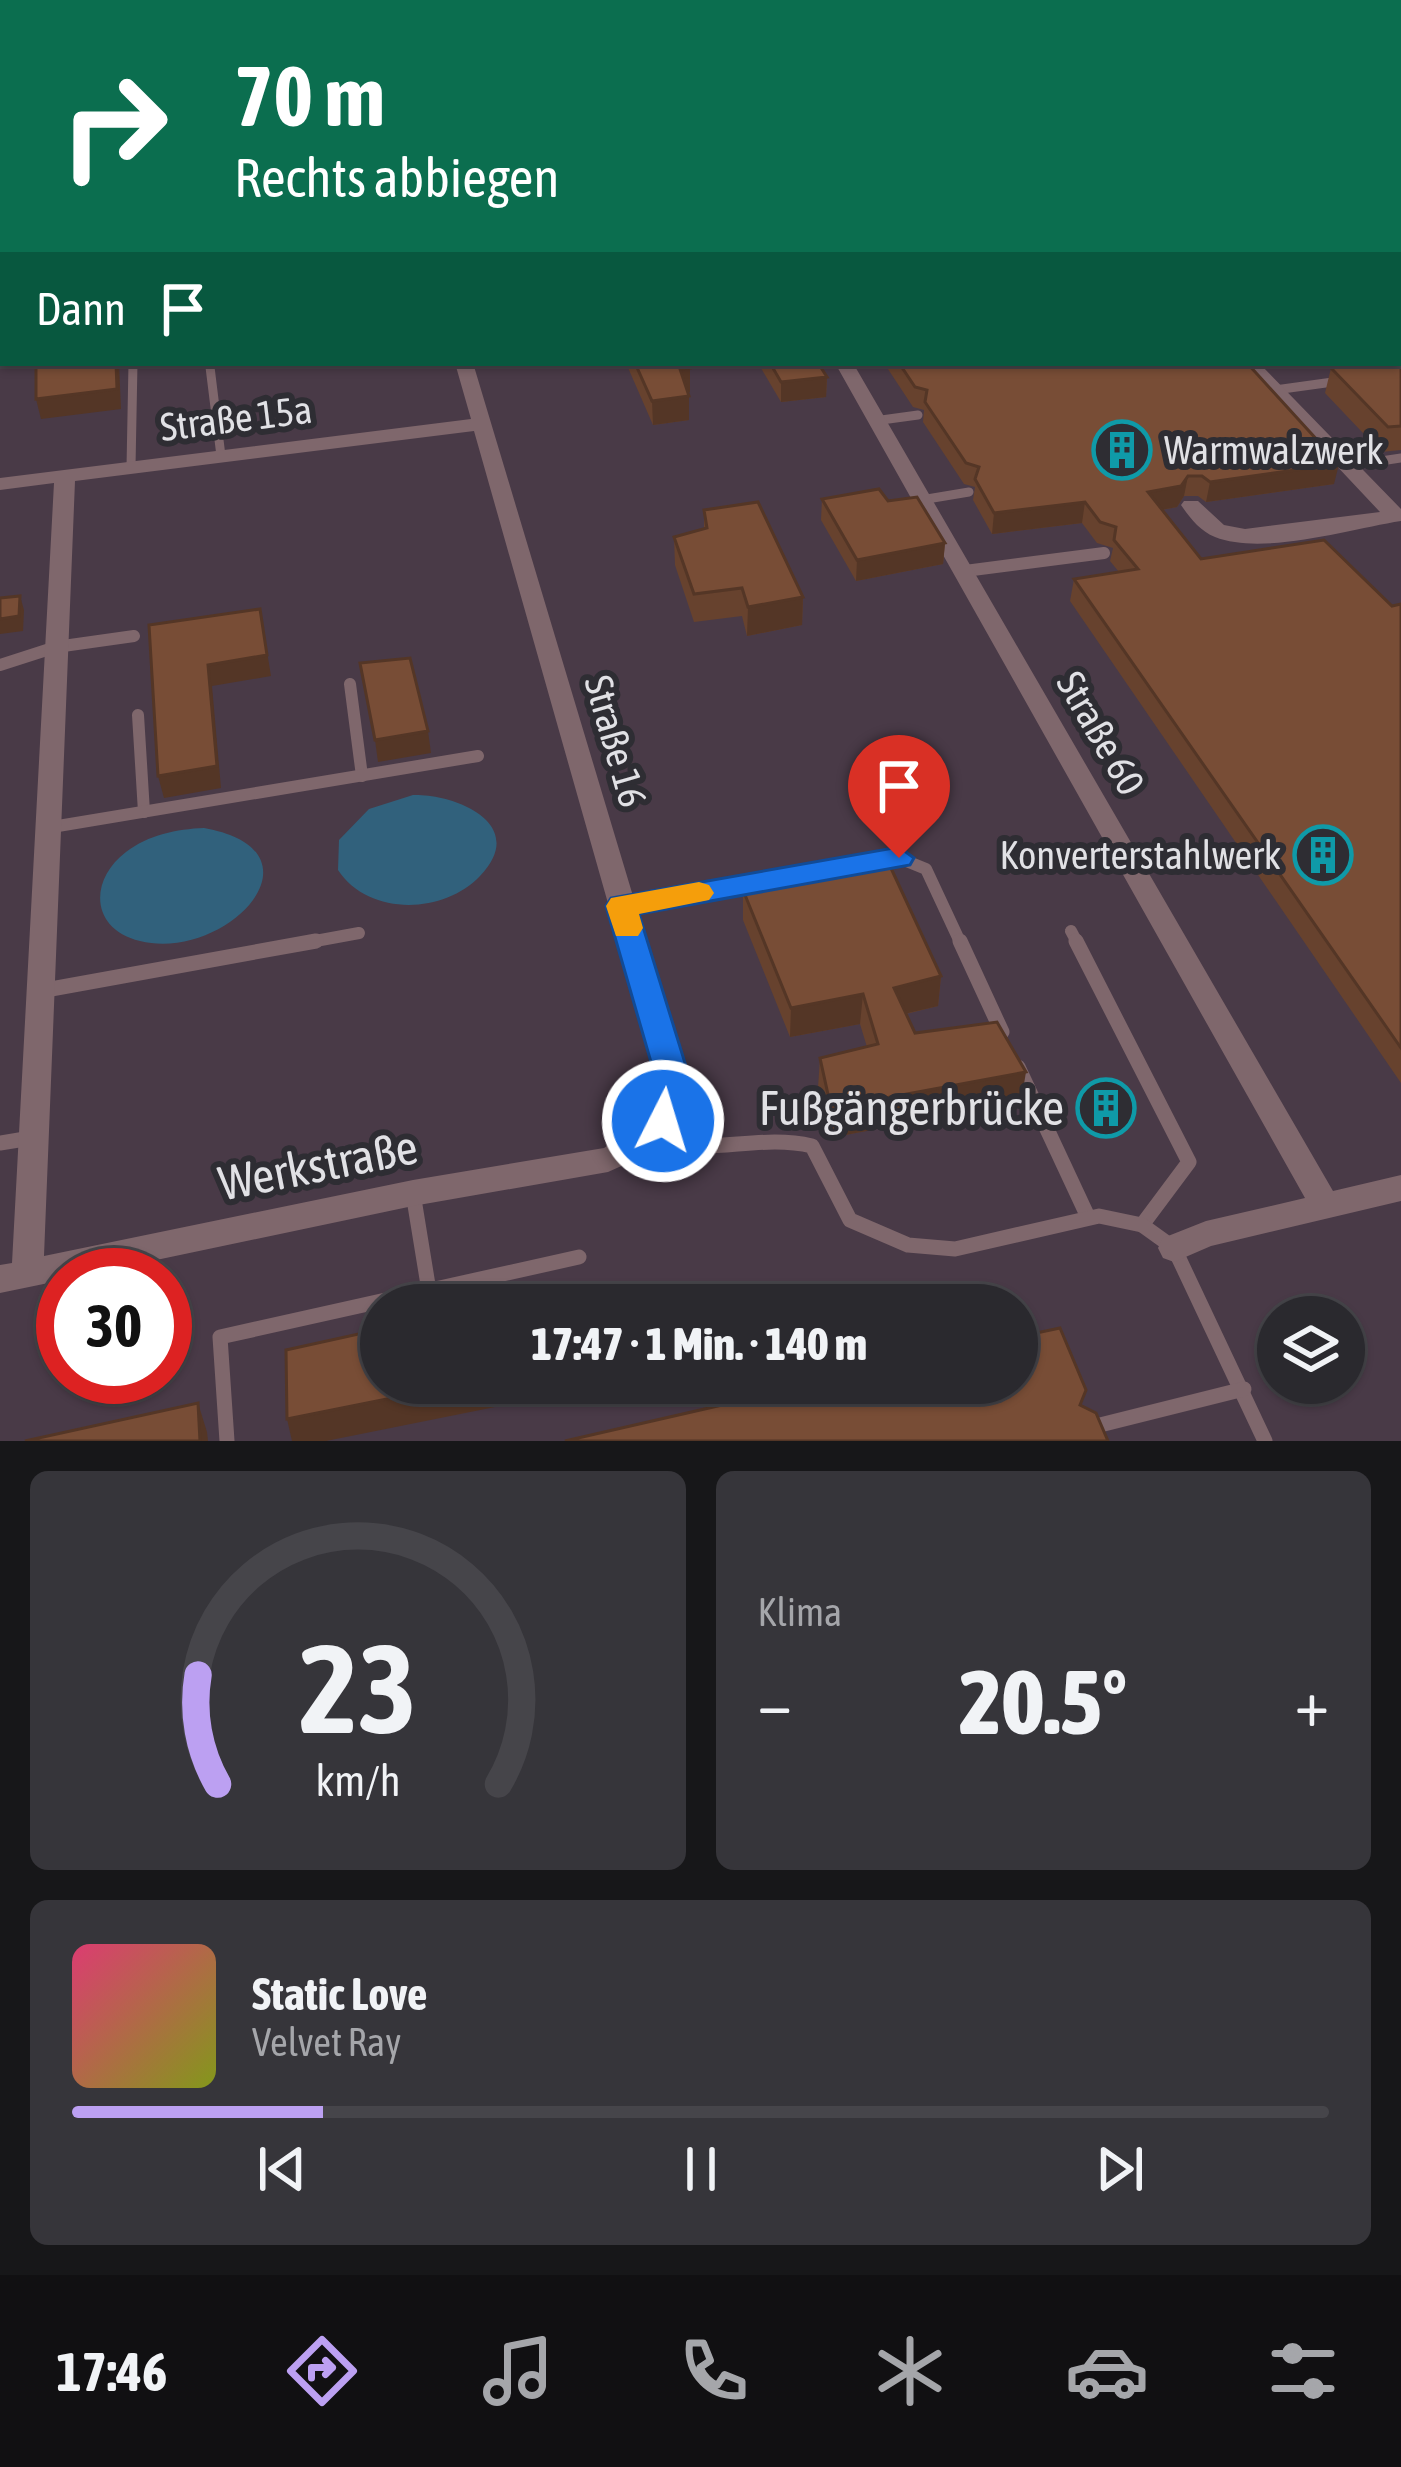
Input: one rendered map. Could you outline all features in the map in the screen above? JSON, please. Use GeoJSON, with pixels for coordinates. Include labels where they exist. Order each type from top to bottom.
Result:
{"type":"FeatureCollection","features":[{"type":"Feature","properties":{"kind":"street","name":"Straße 16"},"geometry":{"type":"LineString","coordinates":[[465,366],[672,1076],[671,1100],[650,1137]]}},
{"type":"Feature","properties":{"kind":"street","name":"Straße 60"},"geometry":{"type":"LineString","coordinates":[[846,366],[1325,1205]]}},
{"type":"Feature","properties":{"kind":"street"},"geometry":{"type":"LineString","coordinates":[[1252,366],[1398,515]]}},
{"type":"Feature","properties":{"kind":"street","name":"Straße 15a"},"geometry":{"type":"LineString","coordinates":[[0,484],[480,424]]}},
{"type":"Feature","properties":{"kind":"street"},"geometry":{"type":"LineString","coordinates":[[14,1276],[32,1138],[65,476]]}},
{"type":"Feature","properties":{"kind":"street"},"geometry":{"type":"LineString","coordinates":[[1191,505],[1204,522],[1239,534],[1398,515]]}},
{"type":"Feature","properties":{"kind":"street","name":"Werkstraße"},"geometry":{"type":"LineString","coordinates":[[14,1276],[412,1193],[608,1160],[650,1137]]}},
{"type":"Feature","properties":{"kind":"street"},"geometry":{"type":"LineString","coordinates":[[1174,1248],[1206,1234],[1401,1188]]}},
{"type":"Feature","properties":{"kind":"lane"},"geometry":{"type":"LineString","coordinates":[[131,467],[133,366]]}},
{"type":"Feature","properties":{"kind":"lane"},"geometry":{"type":"LineString","coordinates":[[210,367],[221,456]]}},
{"type":"Feature","properties":{"kind":"lane"},"geometry":{"type":"LineString","coordinates":[[1275,390],[1359,379]]}},
{"type":"Feature","properties":{"kind":"lane"},"geometry":{"type":"LineString","coordinates":[[873,421],[918,415]]}},
{"type":"Feature","properties":{"kind":"lane"},"geometry":{"type":"LineString","coordinates":[[1348,466],[1401,458]]}},
{"type":"Feature","properties":{"kind":"lane"},"geometry":{"type":"LineString","coordinates":[[921,500],[969,492]]}},
{"type":"Feature","properties":{"kind":"lane"},"geometry":{"type":"LineString","coordinates":[[964,571],[1104,553]]}},
{"type":"Feature","properties":{"kind":"lane"},"geometry":{"type":"LineString","coordinates":[[0,665],[56,647],[134,636]]}},
{"type":"Feature","properties":{"kind":"lane"},"geometry":{"type":"LineString","coordinates":[[350,684],[362,776]]}},
{"type":"Feature","properties":{"kind":"lane"},"geometry":{"type":"LineString","coordinates":[[138,715],[144,812]]}},
{"type":"Feature","properties":{"kind":"lane"},"geometry":{"type":"LineString","coordinates":[[45,829],[478,756]]}},
{"type":"Feature","properties":{"kind":"lane"},"geometry":{"type":"LineString","coordinates":[[621,906],[899,858],[926,869],[1088,1217]]}},
{"type":"Feature","properties":{"kind":"lane"},"geometry":{"type":"LineString","coordinates":[[1071,931],[1189,1162],[1142,1225]]}},
{"type":"Feature","properties":{"kind":"lane"},"geometry":{"type":"LineString","coordinates":[[38,991],[359,933]]}},
{"type":"Feature","properties":{"kind":"lane"},"geometry":{"type":"LineString","coordinates":[[650,1137],[685,1150],[742,1139],[786,1138],[812,1146],[850,1220],[908,1245],[955,1249],[1088,1217],[1142,1225],[1174,1248],[1265,1441]]}},
{"type":"Feature","properties":{"kind":"lane"},"geometry":{"type":"LineString","coordinates":[[0,1143],[32,1138]]}},
{"type":"Feature","properties":{"kind":"lane"},"geometry":{"type":"LineString","coordinates":[[412,1193],[428,1284]]}},
{"type":"Feature","properties":{"kind":"lane"},"geometry":{"type":"LineString","coordinates":[[460,1284],[579,1257]]}},
{"type":"Feature","properties":{"kind":"lane"},"geometry":{"type":"LineString","coordinates":[[227,1441],[220,1337],[360,1306]]}},
{"type":"Feature","properties":{"kind":"lane"},"geometry":{"type":"LineString","coordinates":[[1084,1430],[1244,1389]]}},
{"type":"Feature","properties":{"kind":"shaded area"},"geometry":{"type":"Polygon","coordinates":[[[0,366],[1401,366],[1401,1441],[0,1441],[0,366]]]}},
{"type":"Feature","properties":{"kind":"water"},"geometry":{"type":"Polygon","coordinates":[[[413,795],[449,800],[482,816],[497,842],[493,858],[465,889],[446,898],[406,905],[368,896],[338,870],[339,840],[369,809],[413,795]]]}},
{"type":"Feature","properties":{"kind":"water"},"geometry":{"type":"Polygon","coordinates":[[[204,828],[241,840],[260,858],[262,879],[252,901],[232,921],[205,935],[173,943],[140,941],[112,926],[100,903],[101,889],[114,863],[153,837],[204,828]]]}},
{"type":"Feature","properties":{"kind":"building"},"geometry":{"type":"Polygon","coordinates":[[[36,366],[116,366],[117,389],[36,399],[36,366]]]}},
{"type":"Feature","properties":{"kind":"building"},"geometry":{"type":"Polygon","coordinates":[[[636,366],[689,366],[680,369],[689,396],[652,401],[636,366]]]}},
{"type":"Feature","properties":{"kind":"building"},"geometry":{"type":"Polygon","coordinates":[[[772,366],[820,366],[827,377],[781,382],[772,366]]]}},
{"type":"Feature","properties":{"kind":"building"},"geometry":{"type":"Polygon","coordinates":[[[901,366],[1250,366],[1339,464],[1210,482],[1202,476],[1188,476],[1181,486],[1148,492],[1201,559],[1324,540],[1392,606],[1401,604],[1401,1048],[1074,579],[1138,569],[1114,540],[1116,527],[1100,522],[1085,502],[994,513],[975,479],[979,467],[966,463],[925,402],[927,390],[915,387],[901,366]]]}},
{"type":"Feature","properties":{"kind":"building"},"geometry":{"type":"Polygon","coordinates":[[[1401,366],[1401,426],[1388,427],[1331,368],[1401,366]]]}},
{"type":"Feature","properties":{"kind":"building"},"geometry":{"type":"Polygon","coordinates":[[[879,489],[888,501],[917,497],[945,543],[857,560],[822,499],[879,489]]]}},
{"type":"Feature","properties":{"kind":"building"},"geometry":{"type":"Polygon","coordinates":[[[758,502],[803,597],[748,607],[742,588],[694,594],[674,537],[707,528],[704,510],[758,502]]]}},
{"type":"Feature","properties":{"kind":"building"},"geometry":{"type":"Polygon","coordinates":[[[20,596],[19,616],[0,619],[0,598],[20,596]]]}},
{"type":"Feature","properties":{"kind":"building"},"geometry":{"type":"Polygon","coordinates":[[[260,609],[267,655],[208,665],[217,766],[158,776],[149,625],[260,609]]]}},
{"type":"Feature","properties":{"kind":"building"},"geometry":{"type":"Polygon","coordinates":[[[410,658],[428,731],[375,740],[360,663],[410,658]]]}},
{"type":"Feature","properties":{"kind":"building"},"geometry":{"type":"Polygon","coordinates":[[[890,866],[941,976],[894,988],[915,1033],[997,1022],[1026,1072],[831,1108],[820,1058],[878,1044],[863,994],[791,1008],[743,890],[890,866]]]}},
{"type":"Feature","properties":{"kind":"building"},"geometry":{"type":"Polygon","coordinates":[[[1060,1328],[1086,1390],[1080,1405],[1096,1413],[1108,1441],[565,1441],[726,1404],[1038,1404],[1038,1333],[1060,1328]]]}},
{"type":"Feature","properties":{"kind":"building"},"geometry":{"type":"Polygon","coordinates":[[[360,1334],[362,1404],[287,1419],[286,1350],[360,1334]]]}},
{"type":"Feature","properties":{"kind":"building"},"geometry":{"type":"Polygon","coordinates":[[[198,1403],[200,1441],[25,1441],[198,1403]]]}},
{"type":"Feature","properties":{"kind":"slow traffic"},"geometry":{"type":"LineString","coordinates":[[627,928],[621,906],[699,893]]}},
{"type":"Feature","properties":{"kind":"place","name":"Warmwalzwerk"},"geometry":{"type":"Point","coordinates":[1122,450]}},
{"type":"Feature","properties":{"kind":"place","name":"Konverterstahlwerk"},"geometry":{"type":"Point","coordinates":[1323,855]}},
{"type":"Feature","properties":{"kind":"place","name":"Fußgängerbrücke"},"geometry":{"type":"Point","coordinates":[1106,1108]}},
{"type":"Feature","properties":{"kind":"route"},"geometry":{"type":"LineString","coordinates":[[663,1121],[671,1100],[672,1076],[621,906],[899,858]]}}]}
